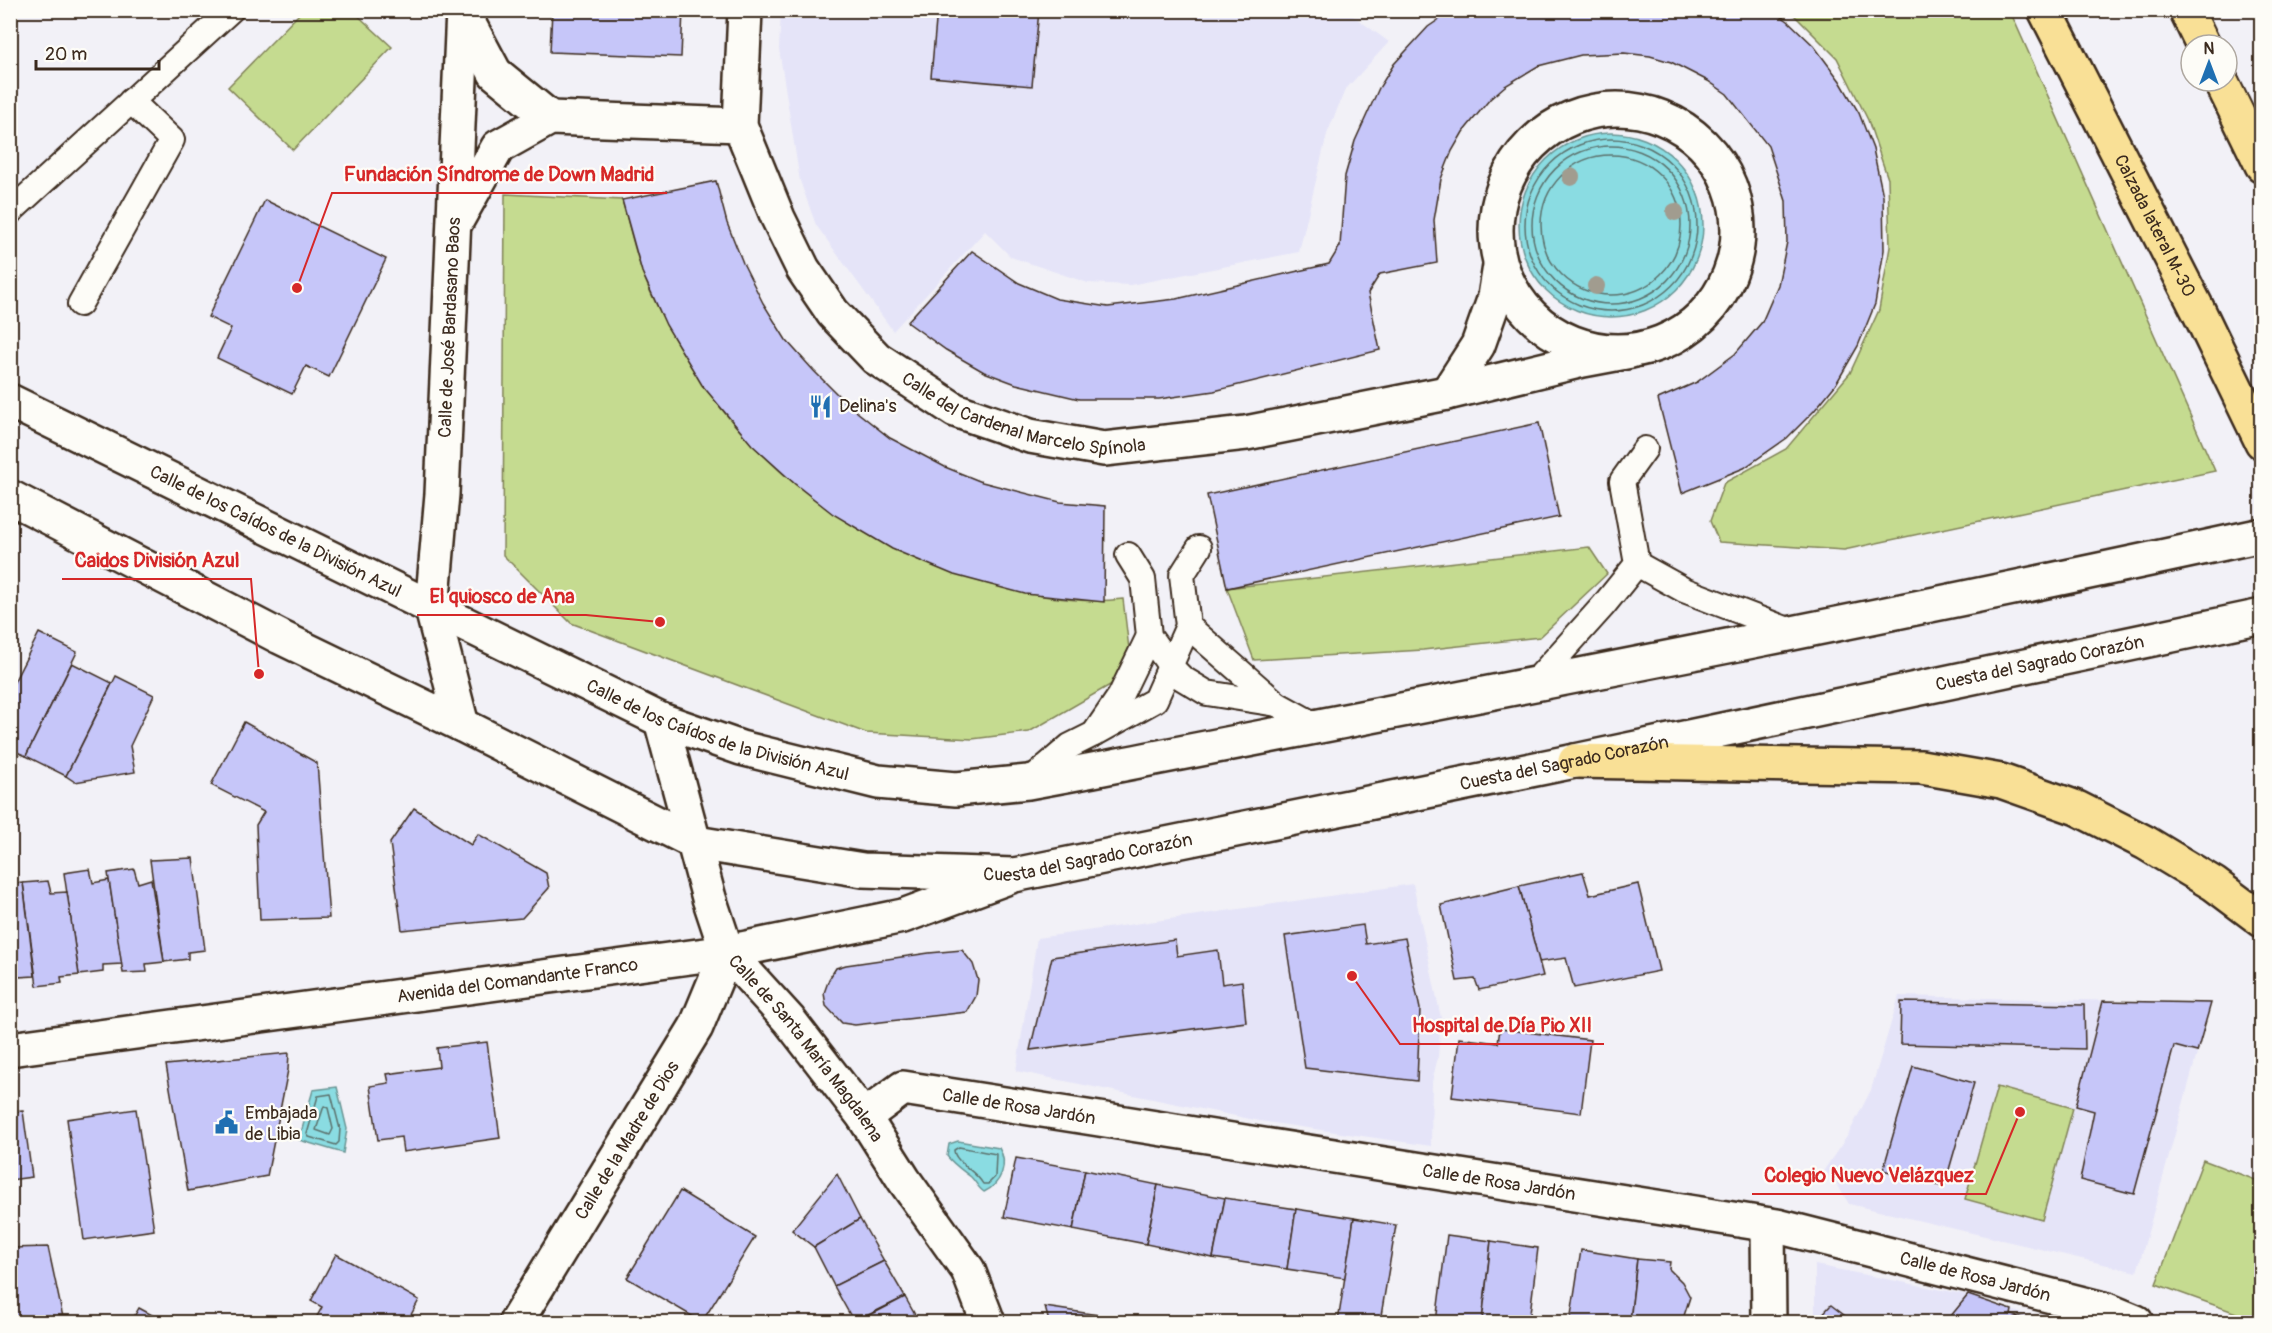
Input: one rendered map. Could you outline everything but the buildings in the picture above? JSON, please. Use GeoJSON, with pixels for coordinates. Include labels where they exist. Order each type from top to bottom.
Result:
{"type":"FeatureCollection","features":[{"type":"Feature","properties":{"kind":"highway","name":"Calzada lateral M-30"},"geometry":{"type":"LineString","coordinates":[[2045,10],[2200,314],[2262,442]]}},
{"type":"Feature","properties":{"kind":"highway"},"geometry":{"type":"LineString","coordinates":[[2186,10],[2197,33]]}},
{"type":"Feature","properties":{"kind":"highway"},"geometry":{"type":"LineString","coordinates":[[2227,93],[2262,165]]}},
{"type":"Feature","properties":{"kind":"highway"},"geometry":{"type":"LineString","coordinates":[[1575,761],[1922,767],[2001,781],[2077,808],[2146,843],[2214,884],[2262,920]]}},
{"type":"Feature","properties":{"kind":"street","name":"Calle del Cardenal Marcelo Spínola"},"geometry":{"type":"LineString","coordinates":[[745,10],[740,124],[778,218],[803,269],[834,313],[876,358],[955,410],[1030,436],[1104,449],[1246,433],[1447,393],[1561,365],[1631,351],[1669,340],[1702,317],[1726,285],[1738,248],[1737,208],[1724,171],[1699,140],[1666,118],[1627,109],[1588,112],[1551,127],[1521,153],[1502,188],[1494,227],[1500,266],[1519,304],[1550,332],[1589,349],[1631,351]]}},
{"type":"Feature","properties":{"kind":"street"},"geometry":{"type":"LineString","coordinates":[[463,12],[495,73],[550,118]]}},
{"type":"Feature","properties":{"kind":"street","name":"Calle de José Bardasano Baos"},"geometry":{"type":"LineString","coordinates":[[462,725],[432,609],[441,504],[463,12]]}},
{"type":"Feature","properties":{"kind":"street"},"geometry":{"type":"LineString","coordinates":[[453,227],[498,147],[550,118],[740,124]]}},
{"type":"Feature","properties":{"kind":"street","name":"Calle del Cardenal Marcelo Spínola"},"geometry":{"type":"LineString","coordinates":[[1447,393],[1478,345],[1495,297],[1500,266]]}},
{"type":"Feature","properties":{"kind":"street","name":"Calle de los Caídos de la División Azul"},"geometry":{"type":"LineString","coordinates":[[10,401],[661,720],[741,748],[878,782],[956,789],[1028,782]]}},
{"type":"Feature","properties":{"kind":"street"},"geometry":{"type":"LineString","coordinates":[[10,497],[280,638],[462,725],[696,843]]}},
{"type":"Feature","properties":{"kind":"street"},"geometry":{"type":"LineString","coordinates":[[1028,782],[1796,633],[2262,535]]}},
{"type":"Feature","properties":{"kind":"street","name":"Cuesta del Sagrado Corazón"},"geometry":{"type":"LineString","coordinates":[[696,843],[863,870],[1014,875],[1575,761],[2259,616]]}},
{"type":"Feature","properties":{"kind":"street","name":"Calle de Santa María Magdalena"},"geometry":{"type":"LineString","coordinates":[[661,720],[709,898],[727,952],[789,1020],[864,1117],[904,1180],[968,1270],[988,1323]]}},
{"type":"Feature","properties":{"kind":"street","name":"Avenida del Comandante Franco"},"geometry":{"type":"LineString","coordinates":[[10,1049],[727,952],[903,916],[1014,875]]}},
{"type":"Feature","properties":{"kind":"street","name":"Calle de la Madre de Dios"},"geometry":{"type":"LineString","coordinates":[[516,1323],[696,1027],[727,952]]}},
{"type":"Feature","properties":{"kind":"street","name":"Calle de Rosa Jardón"},"geometry":{"type":"LineString","coordinates":[[864,1117],[903,1088],[1770,1225],[2107,1310],[2136,1323]]}},
{"type":"Feature","properties":{"kind":"street"},"geometry":{"type":"LineString","coordinates":[[1768,1323],[1770,1225]]}},
{"type":"Feature","properties":{"kind":"lane"},"geometry":{"type":"LineString","coordinates":[[10,212],[231,10]]}},
{"type":"Feature","properties":{"kind":"lane"},"geometry":{"type":"LineString","coordinates":[[80,304],[172,140],[132,101]]}},
{"type":"Feature","properties":{"kind":"lane"},"geometry":{"type":"LineString","coordinates":[[1532,685],[1603,606],[1637,564],[1622,481],[1645,449]]}},
{"type":"Feature","properties":{"kind":"lane"},"geometry":{"type":"LineString","coordinates":[[1028,782],[1070,746],[1155,700],[1188,626],[1182,574],[1199,548]]}},
{"type":"Feature","properties":{"kind":"lane"},"geometry":{"type":"LineString","coordinates":[[1128,555],[1143,579],[1149,636],[1171,667],[1182,678],[1207,693],[1277,705]]}},
{"type":"Feature","properties":{"kind":"lane"},"geometry":{"type":"LineString","coordinates":[[1637,564],[1684,590],[1796,633]]}},
{"type":"Feature","properties":{"kind":"lane"},"geometry":{"type":"LineString","coordinates":[[1188,626],[1277,705],[1317,726]]}},
{"type":"Feature","properties":{"kind":"lane"},"geometry":{"type":"LineString","coordinates":[[1094,734],[1120,696],[1149,636]]}},
{"type":"Feature","properties":{"kind":"shaded area"},"geometry":{"type":"Polygon","coordinates":[[[1345,10],[1389,42],[1345,90],[1327,134],[1299,252],[1130,285],[1088,283],[1011,257],[985,231],[893,331],[816,225],[800,181],[779,49],[781,11],[1345,10]]]}},
{"type":"Feature","properties":{"kind":"shaded area"},"geometry":{"type":"Polygon","coordinates":[[[1413,884],[1441,1018],[1438,1057],[1432,1082],[1431,1146],[1260,1121],[1016,1071],[1037,938],[1413,884]]]}},
{"type":"Feature","properties":{"kind":"shaded area"},"geometry":{"type":"Polygon","coordinates":[[[1899,996],[2211,1003],[2137,1272],[1849,1204],[1837,1184],[1824,1170],[1848,1135],[1871,1090],[1899,996]]]}},
{"type":"Feature","properties":{"kind":"shaded area"},"geometry":{"type":"Polygon","coordinates":[[[1815,1265],[1968,1295],[2047,1322],[1815,1322],[1815,1265]]]}},
{"type":"Feature","properties":{"kind":"green space"},"geometry":{"type":"Polygon","coordinates":[[[302,11],[353,11],[392,47],[293,150],[228,87],[302,11]]]}},
{"type":"Feature","properties":{"kind":"green space"},"geometry":{"type":"Polygon","coordinates":[[[1790,11],[2010,11],[2215,471],[1844,550],[1719,542],[1710,521],[1724,483],[1786,449],[1850,373],[1879,310],[1890,247],[1888,179],[1868,120],[1837,58],[1790,11]]]}},
{"type":"Feature","properties":{"kind":"green space"},"geometry":{"type":"Polygon","coordinates":[[[505,194],[622,200],[636,254],[646,281],[680,348],[707,390],[773,465],[811,497],[852,525],[895,549],[941,569],[989,584],[1038,595],[1089,601],[1123,599],[1129,649],[1117,681],[1029,732],[972,739],[866,733],[571,623],[503,555],[505,194]]]}},
{"type":"Feature","properties":{"kind":"green space"},"geometry":{"type":"Polygon","coordinates":[[[1589,547],[1607,574],[1540,637],[1423,650],[1254,660],[1227,588],[1589,547]]]}},
{"type":"Feature","properties":{"kind":"green space"},"geometry":{"type":"Polygon","coordinates":[[[1997,1087],[2073,1108],[2042,1220],[1965,1199],[1997,1087]]]}},
{"type":"Feature","properties":{"kind":"green space"},"geometry":{"type":"Polygon","coordinates":[[[2203,1160],[2261,1182],[2261,1322],[2156,1284],[2203,1160]]]}},
{"type":"Feature","properties":{"kind":"water"},"geometry":{"type":"Polygon","coordinates":[[[1611,133],[1629,134],[1646,140],[1662,148],[1676,160],[1688,174],[1696,190],[1702,207],[1702,243],[1696,260],[1688,276],[1676,290],[1662,302],[1646,310],[1629,316],[1611,317],[1593,316],[1576,310],[1560,302],[1546,290],[1534,276],[1526,260],[1520,243],[1519,225],[1520,207],[1526,190],[1534,174],[1546,160],[1560,148],[1576,140],[1593,134],[1611,133]]]}},
{"type":"Feature","properties":{"kind":"water"},"geometry":{"type":"Polygon","coordinates":[[[337,1087],[347,1129],[343,1153],[299,1140],[313,1090],[337,1087]]]}},
{"type":"Feature","properties":{"kind":"water"},"geometry":{"type":"Polygon","coordinates":[[[958,1141],[999,1148],[1003,1160],[1002,1173],[995,1184],[984,1192],[947,1156],[949,1144],[958,1141]]]}},
{"type":"Feature","properties":{"kind":"place","name":"Fundación Síndrome de Down Madrid"},"geometry":{"type":"Point","coordinates":[297,288]}},
{"type":"Feature","properties":{"kind":"place","name":"Delina's"},"geometry":{"type":"Point","coordinates":[821,406]}},
{"type":"Feature","properties":{"kind":"place","name":"El quiosco de Ana"},"geometry":{"type":"Point","coordinates":[660,622]}},
{"type":"Feature","properties":{"kind":"place","name":"Caidos División Azul"},"geometry":{"type":"Point","coordinates":[259,674]}},
{"type":"Feature","properties":{"kind":"place","name":"Hospital de Día Pio XII"},"geometry":{"type":"Point","coordinates":[1352,976]}},
{"type":"Feature","properties":{"kind":"place","name":"Colegio Nuevo Velázquez"},"geometry":{"type":"Point","coordinates":[2020,1112]}},
{"type":"Feature","properties":{"kind":"place","name":"Embajada de Libia"},"geometry":{"type":"Point","coordinates":[227,1123]}}]}
